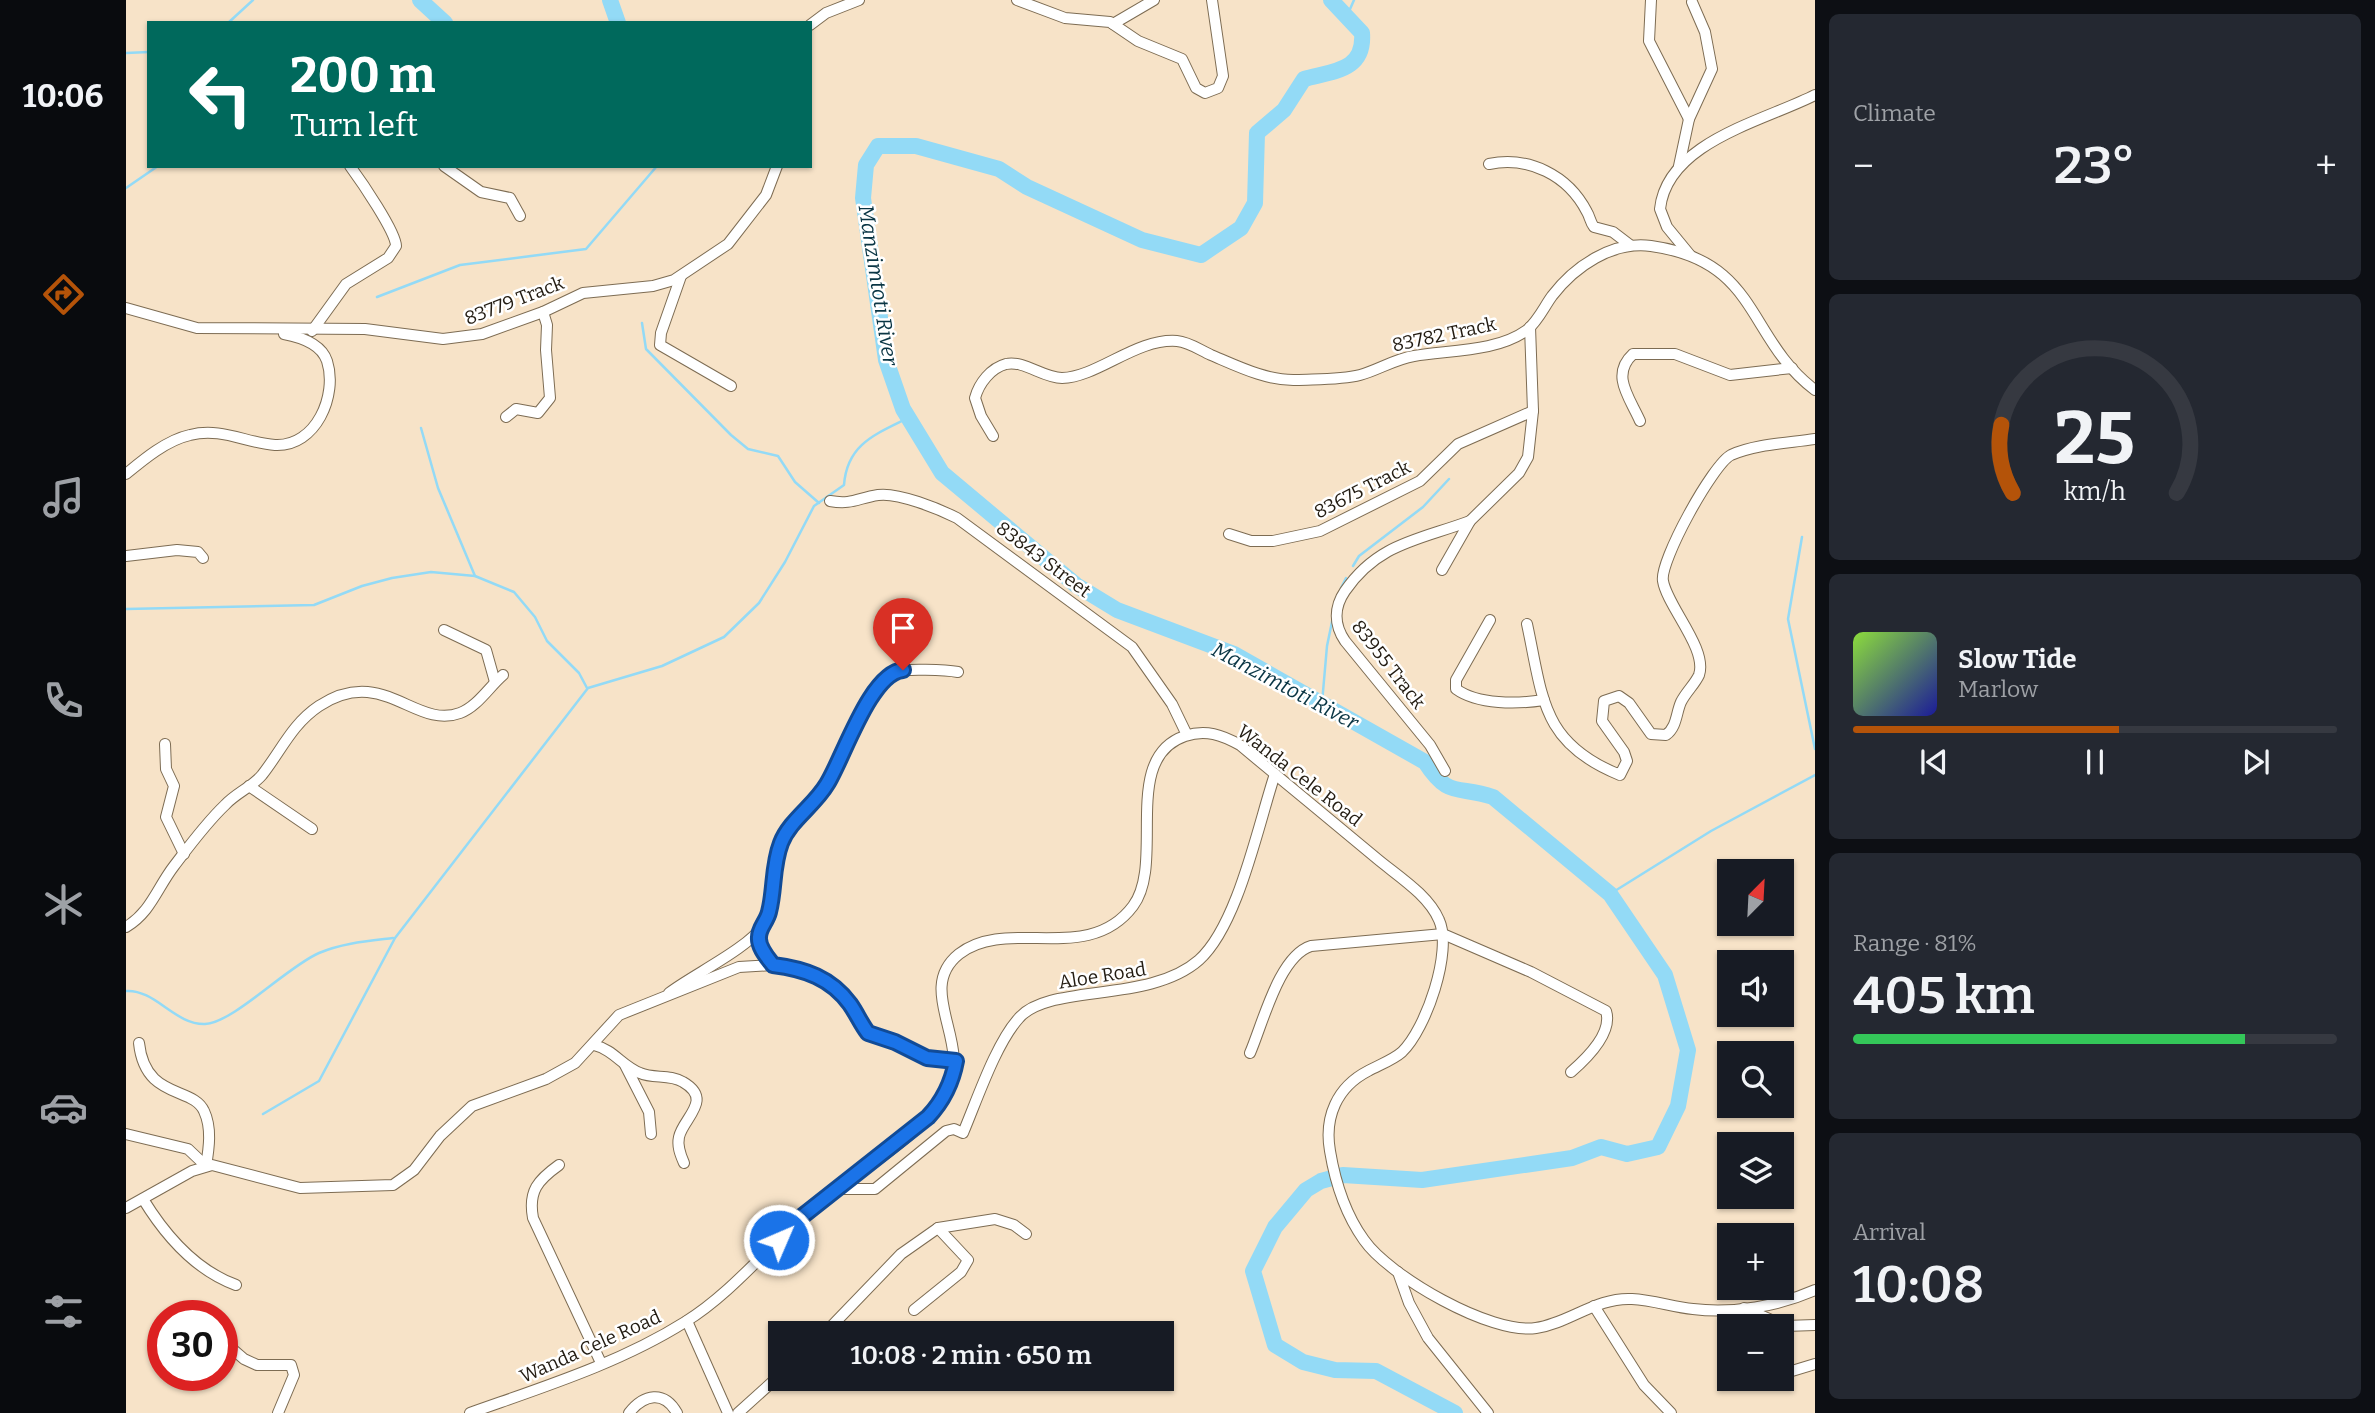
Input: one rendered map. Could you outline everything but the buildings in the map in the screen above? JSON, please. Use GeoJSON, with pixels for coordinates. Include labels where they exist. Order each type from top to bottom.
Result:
{"type":"FeatureCollection","features":[{"type":"Feature","properties":{"kind":"street"},"geometry":{"type":"LineString","coordinates":[[812,24],[826,13],[859,0]]}},
{"type":"Feature","properties":{"kind":"street"},"geometry":{"type":"LineString","coordinates":[[1017,0],[1065,18],[1113,23],[1138,41],[1182,60],[1196,88],[1205,93],[1218,88],[1223,76],[1212,0]]}},
{"type":"Feature","properties":{"kind":"street"},"geometry":{"type":"LineString","coordinates":[[1113,23],[1154,0]]}},
{"type":"Feature","properties":{"kind":"street"},"geometry":{"type":"LineString","coordinates":[[1651,0],[1649,41],[1689,119]]}},
{"type":"Feature","properties":{"kind":"street"},"geometry":{"type":"LineString","coordinates":[[1690,254],[1667,227],[1660,209],[1679,166],[1689,119],[1712,69],[1705,32],[1692,2]]}},
{"type":"Feature","properties":{"kind":"street"},"geometry":{"type":"LineString","coordinates":[[1679,166],[1705,145],[1815,95]]}},
{"type":"Feature","properties":{"kind":"street"},"geometry":{"type":"LineString","coordinates":[[1489,164],[1515,161],[1551,173],[1582,205],[1594,227],[1613,232],[1630,245]]}},
{"type":"Feature","properties":{"kind":"street"},"geometry":{"type":"LineString","coordinates":[[312,331],[346,284],[388,258],[396,246],[393,229],[377,210],[351,168]]}},
{"type":"Feature","properties":{"kind":"street"},"geometry":{"type":"LineString","coordinates":[[447,168],[481,192],[510,198],[520,216]]}},
{"type":"Feature","properties":{"kind":"street","name":"83779 Track"},"geometry":{"type":"LineString","coordinates":[[126,308],[197,327],[312,331],[365,329],[434,338],[463,338],[543,312],[583,293],[653,286],[681,276],[728,244],[765,195],[776,168]]}},
{"type":"Feature","properties":{"kind":"street","name":"83782 Track"},"geometry":{"type":"LineString","coordinates":[[993,436],[981,416],[975,397],[989,375],[1005,364],[1020,365],[1063,378],[1149,345],[1180,341],[1273,378],[1353,376],[1412,356],[1498,343],[1530,327],[1562,285],[1603,253],[1630,245],[1690,254],[1712,266],[1740,292],[1791,368],[1815,390]]}},
{"type":"Feature","properties":{"kind":"street"},"geometry":{"type":"LineString","coordinates":[[681,276],[661,333],[660,345],[731,386]]}},
{"type":"Feature","properties":{"kind":"street"},"geometry":{"type":"LineString","coordinates":[[506,417],[516,409],[538,412],[550,398],[547,325],[543,312]]}},
{"type":"Feature","properties":{"kind":"street"},"geometry":{"type":"LineString","coordinates":[[1442,570],[1470,521],[1523,467],[1533,437],[1530,327]]}},
{"type":"Feature","properties":{"kind":"street"},"geometry":{"type":"LineString","coordinates":[[126,474],[166,445],[190,435],[222,433],[285,444],[321,419],[326,408],[329,369],[323,352],[302,339],[260,329]]}},
{"type":"Feature","properties":{"kind":"street"},"geometry":{"type":"LineString","coordinates":[[1640,421],[1621,379],[1623,366],[1633,354],[1675,354],[1730,375],[1791,368]]}},
{"type":"Feature","properties":{"kind":"street","name":"83675 Track"},"geometry":{"type":"LineString","coordinates":[[1229,534],[1251,541],[1273,541],[1320,531],[1420,481],[1458,444],[1533,411]]}},
{"type":"Feature","properties":{"kind":"street"},"geometry":{"type":"LineString","coordinates":[[1527,624],[1551,721],[1564,740],[1601,767],[1620,775],[1627,761],[1602,721],[1604,701],[1619,696],[1629,703],[1642,726],[1651,734],[1660,737],[1670,732],[1681,702],[1699,675],[1700,666],[1695,648],[1662,580],[1666,562],[1715,470],[1724,459],[1746,451],[1815,439]]}},
{"type":"Feature","properties":{"kind":"street","name":"83843 Street"},"geometry":{"type":"LineString","coordinates":[[830,500],[855,503],[885,495],[936,508],[957,518],[1132,647],[1172,704],[1187,735]]}},
{"type":"Feature","properties":{"kind":"street","name":"83955 Track"},"geometry":{"type":"LineString","coordinates":[[1445,771],[1430,745],[1345,641],[1336,620],[1341,598],[1366,565],[1402,543],[1470,521]]}},
{"type":"Feature","properties":{"kind":"street"},"geometry":{"type":"LineString","coordinates":[[126,556],[177,550],[198,552],[203,558]]}},
{"type":"Feature","properties":{"kind":"street"},"geometry":{"type":"LineString","coordinates":[[1490,620],[1456,680],[1456,689],[1503,702],[1544,700]]}},
{"type":"Feature","properties":{"kind":"street"},"geometry":{"type":"LineString","coordinates":[[126,928],[149,909],[163,880],[224,805],[263,774],[284,740],[326,702],[353,693],[373,692],[405,702],[422,712],[451,716],[470,707],[499,678],[486,650],[444,631]]}},
{"type":"Feature","properties":{"kind":"street"},"geometry":{"type":"LineString","coordinates":[[663,997],[740,948],[760,930],[769,915],[775,859],[783,836],[828,783],[858,721],[887,677],[897,671],[958,672]]}},
{"type":"Feature","properties":{"kind":"street","name":"Wanda Cele Road"},"geometry":{"type":"LineString","coordinates":[[1187,735],[1207,732],[1226,737],[1275,774],[1414,890],[1439,919],[1443,934]]}},
{"type":"Feature","properties":{"kind":"street"},"geometry":{"type":"LineString","coordinates":[[126,1208],[206,1166],[219,1166],[300,1188],[393,1185],[414,1170],[440,1136],[472,1106],[555,1075],[575,1063],[619,1015],[739,967],[773,965],[810,973],[832,984],[873,1036],[895,1042],[927,1058],[956,1061],[941,1001],[941,982],[949,965],[959,954],[978,943],[1004,939],[1054,941],[1100,931],[1133,907],[1142,891],[1145,871],[1148,784],[1164,751],[1178,738],[1187,735]]}},
{"type":"Feature","properties":{"kind":"street"},"geometry":{"type":"LineString","coordinates":[[165,744],[166,769],[174,786],[166,817],[184,854]]}},
{"type":"Feature","properties":{"kind":"street","name":"Aloe Road"},"geometry":{"type":"LineString","coordinates":[[837,1189],[875,1189],[946,1131],[954,1129],[963,1133],[1008,1033],[1028,1009],[1052,1001],[1148,987],[1169,979],[1199,960],[1215,941],[1235,898],[1275,774]]}},
{"type":"Feature","properties":{"kind":"street"},"geometry":{"type":"LineString","coordinates":[[249,786],[312,829]]}},
{"type":"Feature","properties":{"kind":"street"},"geometry":{"type":"LineString","coordinates":[[760,930],[760,945],[773,965]]}},
{"type":"Feature","properties":{"kind":"street"},"geometry":{"type":"LineString","coordinates":[[1250,1053],[1287,963],[1299,950],[1311,946],[1443,934],[1531,972],[1606,1011],[1607,1023],[1597,1044],[1571,1072]]}},
{"type":"Feature","properties":{"kind":"street"},"geometry":{"type":"LineString","coordinates":[[1443,934],[1441,964],[1419,1028],[1402,1052],[1350,1081],[1337,1099],[1328,1130],[1331,1155],[1345,1205],[1366,1243],[1398,1272],[1481,1317],[1517,1328],[1553,1324],[1611,1300],[1633,1299],[1692,1309],[1744,1308],[1793,1298],[1815,1290]]}},
{"type":"Feature","properties":{"kind":"street"},"geometry":{"type":"LineString","coordinates":[[139,1043],[143,1063],[156,1080],[164,1087],[197,1102],[205,1111],[210,1143],[206,1166]]}},
{"type":"Feature","properties":{"kind":"street"},"geometry":{"type":"LineString","coordinates":[[594,1045],[611,1051],[638,1073],[682,1082],[694,1094],[695,1112],[679,1137],[679,1150],[684,1163]]}},
{"type":"Feature","properties":{"kind":"street"},"geometry":{"type":"LineString","coordinates":[[622,1060],[649,1112],[651,1134]]}},
{"type":"Feature","properties":{"kind":"street","name":"Wanda Cele Road"},"geometry":{"type":"LineString","coordinates":[[470,1413],[601,1363],[687,1321],[771,1249],[800,1218],[914,1129],[939,1105],[949,1088],[956,1061]]}},
{"type":"Feature","properties":{"kind":"street"},"geometry":{"type":"LineString","coordinates":[[126,1134],[188,1149],[206,1166]]}},
{"type":"Feature","properties":{"kind":"street"},"geometry":{"type":"LineString","coordinates":[[559,1165],[537,1182],[532,1198],[533,1218],[601,1363]]}},
{"type":"Feature","properties":{"kind":"street"},"geometry":{"type":"LineString","coordinates":[[143,1199],[163,1231],[217,1278],[236,1284]]}},
{"type":"Feature","properties":{"kind":"street"},"geometry":{"type":"LineString","coordinates":[[837,1321],[901,1254],[937,1228],[995,1219],[1014,1225],[1026,1234]]}},
{"type":"Feature","properties":{"kind":"street"},"geometry":{"type":"LineString","coordinates":[[914,1310],[961,1272],[968,1260],[937,1228]]}},
{"type":"Feature","properties":{"kind":"street"},"geometry":{"type":"LineString","coordinates":[[1398,1272],[1409,1303],[1428,1338],[1488,1413]]}},
{"type":"Feature","properties":{"kind":"street"},"geometry":{"type":"LineString","coordinates":[[1594,1306],[1644,1385],[1671,1413]]}},
{"type":"Feature","properties":{"kind":"street"},"geometry":{"type":"LineString","coordinates":[[1744,1308],[1785,1326],[1815,1325]]}},
{"type":"Feature","properties":{"kind":"street"},"geometry":{"type":"LineString","coordinates":[[687,1321],[728,1413]]}},
{"type":"Feature","properties":{"kind":"street"},"geometry":{"type":"LineString","coordinates":[[238,1354],[257,1365],[290,1365],[294,1375],[278,1413]]}},
{"type":"Feature","properties":{"kind":"street"},"geometry":{"type":"LineString","coordinates":[[1794,1370],[1815,1364]]}},
{"type":"Feature","properties":{"kind":"street"},"geometry":{"type":"LineString","coordinates":[[738,1413],[768,1386]]}},
{"type":"Feature","properties":{"kind":"street"},"geometry":{"type":"LineString","coordinates":[[629,1413],[642,1399],[653,1396],[671,1403],[677,1413]]}},
{"type":"Feature","properties":{"kind":"waterway"},"geometry":{"type":"LineString","coordinates":[[230,21],[253,0]]}},
{"type":"Feature","properties":{"kind":"waterway","name":"Manzimtoti River"},"geometry":{"type":"LineString","coordinates":[[420,0],[443,21]]}},
{"type":"Feature","properties":{"kind":"waterway","name":"Manzimtoti River"},"geometry":{"type":"LineString","coordinates":[[610,0],[617,21]]}},
{"type":"Feature","properties":{"kind":"waterway","name":"Manzimtoti River"},"geometry":{"type":"LineString","coordinates":[[1331,0],[1362,33],[1362,46],[1358,55],[1345,67],[1304,79],[1284,110],[1257,133],[1255,203],[1241,228],[1201,255],[1142,240],[1027,187],[999,169],[916,146],[878,146],[866,165],[863,198],[886,360],[903,409],[942,473],[1076,585],[1117,610],[1234,654],[1425,762],[1433,774],[1448,786],[1493,797],[1610,894],[1665,975],[1688,1050],[1678,1106],[1658,1147],[1627,1154],[1601,1147],[1572,1158],[1422,1180],[1343,1175],[1321,1181],[1306,1190],[1275,1227],[1253,1271],[1275,1345],[1303,1362],[1335,1370],[1376,1371],[1455,1413]]}},
{"type":"Feature","properties":{"kind":"waterway"},"geometry":{"type":"LineString","coordinates":[[1347,16],[1354,0]]}},
{"type":"Feature","properties":{"kind":"waterway"},"geometry":{"type":"LineString","coordinates":[[126,53],[147,52]]}},
{"type":"Feature","properties":{"kind":"waterway"},"geometry":{"type":"LineString","coordinates":[[126,188],[155,168]]}},
{"type":"Feature","properties":{"kind":"waterway"},"geometry":{"type":"LineString","coordinates":[[377,297],[460,265],[586,249],[655,168]]}},
{"type":"Feature","properties":{"kind":"waterway"},"geometry":{"type":"LineString","coordinates":[[642,323],[646,349],[748,449],[778,456],[795,482],[819,503]]}},
{"type":"Feature","properties":{"kind":"waterway"},"geometry":{"type":"LineString","coordinates":[[263,1114],[319,1081],[395,938],[588,688],[662,666],[724,637],[759,603],[785,562],[814,506],[844,485],[846,471],[857,450],[874,435],[908,418]]}},
{"type":"Feature","properties":{"kind":"waterway"},"geometry":{"type":"LineString","coordinates":[[421,428],[438,488],[475,576]]}},
{"type":"Feature","properties":{"kind":"waterway"},"geometry":{"type":"LineString","coordinates":[[1353,566],[1359,556],[1423,507],[1449,479]]}},
{"type":"Feature","properties":{"kind":"waterway"},"geometry":{"type":"LineString","coordinates":[[1802,537],[1788,619],[1815,749]]}},
{"type":"Feature","properties":{"kind":"waterway"},"geometry":{"type":"LineString","coordinates":[[126,609],[314,605],[362,586],[392,578],[431,572],[475,576],[514,592],[535,617],[547,641],[579,673],[587,688]]}},
{"type":"Feature","properties":{"kind":"waterway"},"geometry":{"type":"LineString","coordinates":[[1341,588],[1346,578]]}},
{"type":"Feature","properties":{"kind":"waterway"},"geometry":{"type":"LineString","coordinates":[[1322,703],[1327,646],[1333,617]]}},
{"type":"Feature","properties":{"kind":"waterway"},"geometry":{"type":"LineString","coordinates":[[1610,894],[1711,831],[1815,775]]}},
{"type":"Feature","properties":{"kind":"waterway"},"geometry":{"type":"LineString","coordinates":[[126,991],[146,995],[184,1019],[205,1024],[217,1021],[245,1005],[292,969],[319,953],[365,941],[393,938]]}},
{"type":"Feature","properties":{"kind":"route"},"geometry":{"type":"LineString","coordinates":[[779,1240],[800,1218],[928,1117],[949,1088],[954,1071],[956,1061],[927,1058],[895,1042],[868,1033],[850,1003],[832,984],[817,975],[773,965],[760,945],[758,936],[769,915],[775,859],[783,836],[828,783],[841,753],[876,692],[887,677],[903,670]]}}]}
